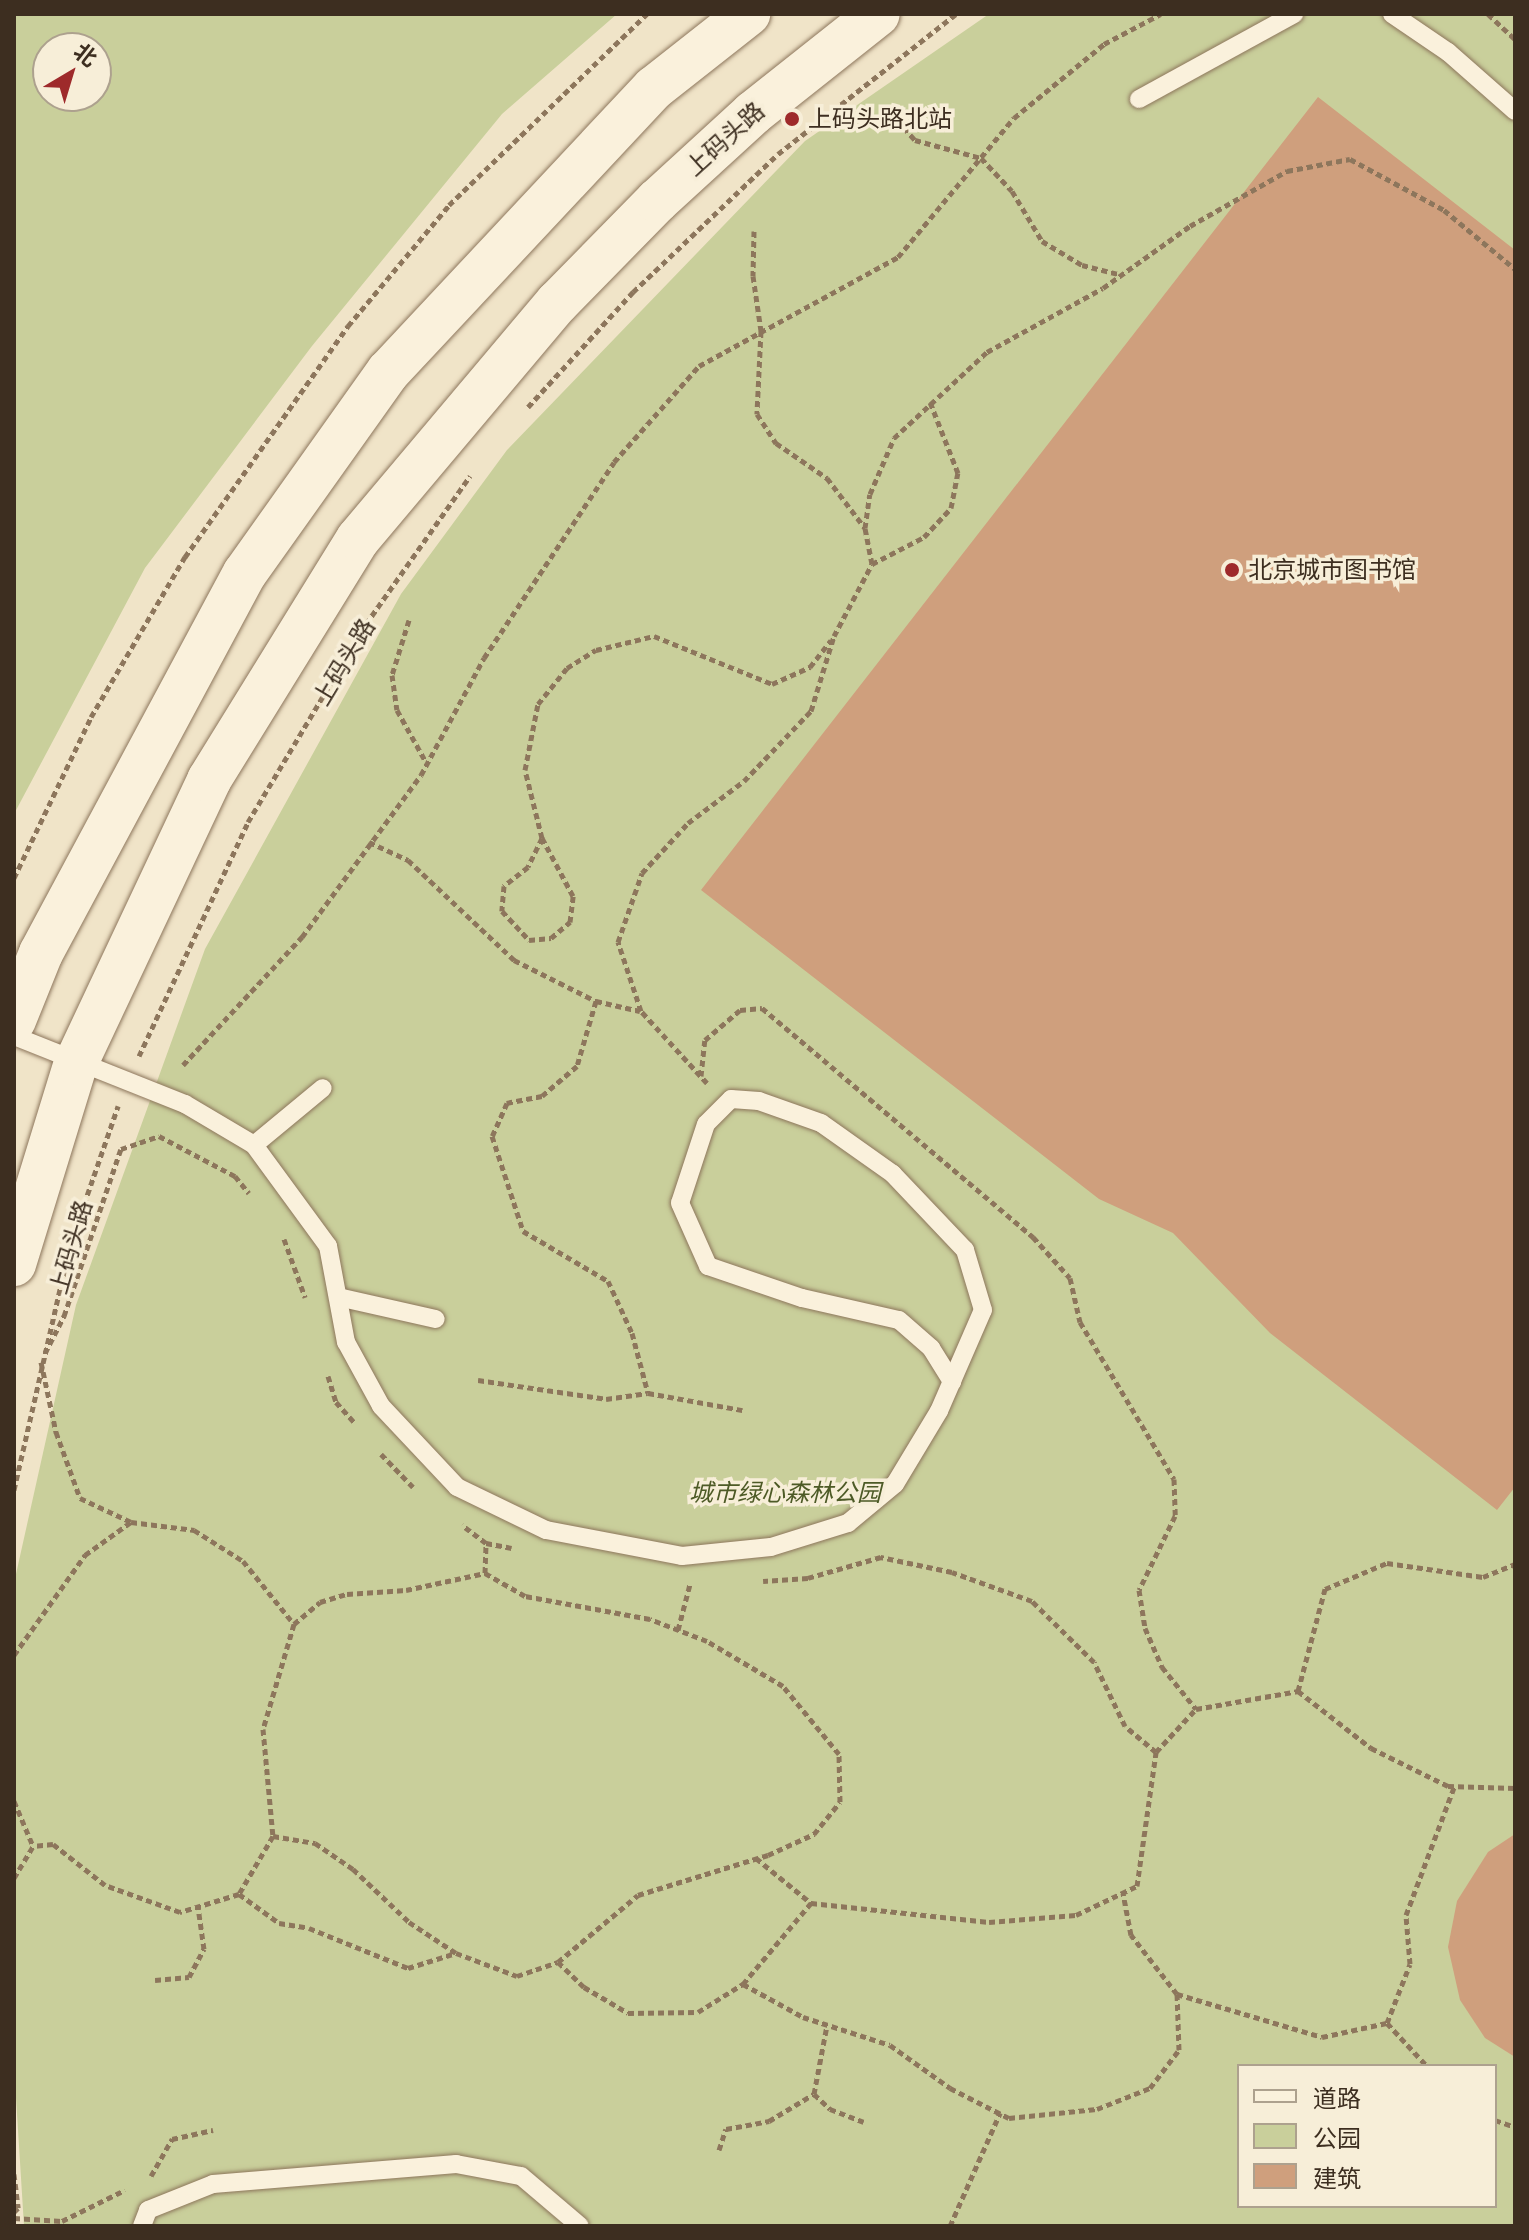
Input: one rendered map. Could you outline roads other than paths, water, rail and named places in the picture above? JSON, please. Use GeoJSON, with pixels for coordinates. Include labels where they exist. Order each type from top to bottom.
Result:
{"type":"FeatureCollection","features":[{"type":"Feature","properties":{"kind":"main road"},"geometry":{"type":"LineString","coordinates":[[14,1020],[41,953],[245,573],[388,372],[654,88],[748,14]]}},
{"type":"Feature","properties":{"kind":"main road","name":"上码头路"},"geometry":{"type":"LineString","coordinates":[[14,1264],[76,1063],[209,780],[358,539],[579,280],[753,113],[878,14]]}},
{"type":"Feature","properties":{"kind":"lane"},"geometry":{"type":"LineString","coordinates":[[1139,99],[1294,14]]}},
{"type":"Feature","properties":{"kind":"lane"},"geometry":{"type":"LineString","coordinates":[[1392,14],[1448,52],[1515,111]]}},
{"type":"Feature","properties":{"kind":"lane"},"geometry":{"type":"LineString","coordinates":[[14,1036],[127,1084],[185,1104],[254,1145],[328,1246],[346,1342],[381,1406],[457,1487],[546,1530],[682,1556],[771,1547],[848,1523],[895,1484],[952,1382],[983,1310],[965,1250],[893,1174],[821,1123],[759,1101],[731,1099],[706,1124],[680,1203],[708,1266],[802,1298],[899,1320],[931,1348],[952,1382]]}},
{"type":"Feature","properties":{"kind":"lane"},"geometry":{"type":"LineString","coordinates":[[254,1145],[323,1088]]}},
{"type":"Feature","properties":{"kind":"lane"},"geometry":{"type":"LineString","coordinates":[[338,1297],[436,1319]]}},
{"type":"Feature","properties":{"kind":"lane"},"geometry":{"type":"LineString","coordinates":[[142,2226],[148,2210],[213,2184],[456,2164],[521,2176],[580,2226]]}},
{"type":"Feature","properties":{"kind":"place","name":"上码头路北站"},"geometry":{"type":"Point","coordinates":[792,119]}},
{"type":"Feature","properties":{"kind":"place","name":"北京城市图书馆"},"geometry":{"type":"Point","coordinates":[1232,570]}},
{"type":"Feature","properties":{"kind":"park label","name":"城市绿心森林公园"},"geometry":{"type":"Point","coordinates":[785,1493]}}]}
